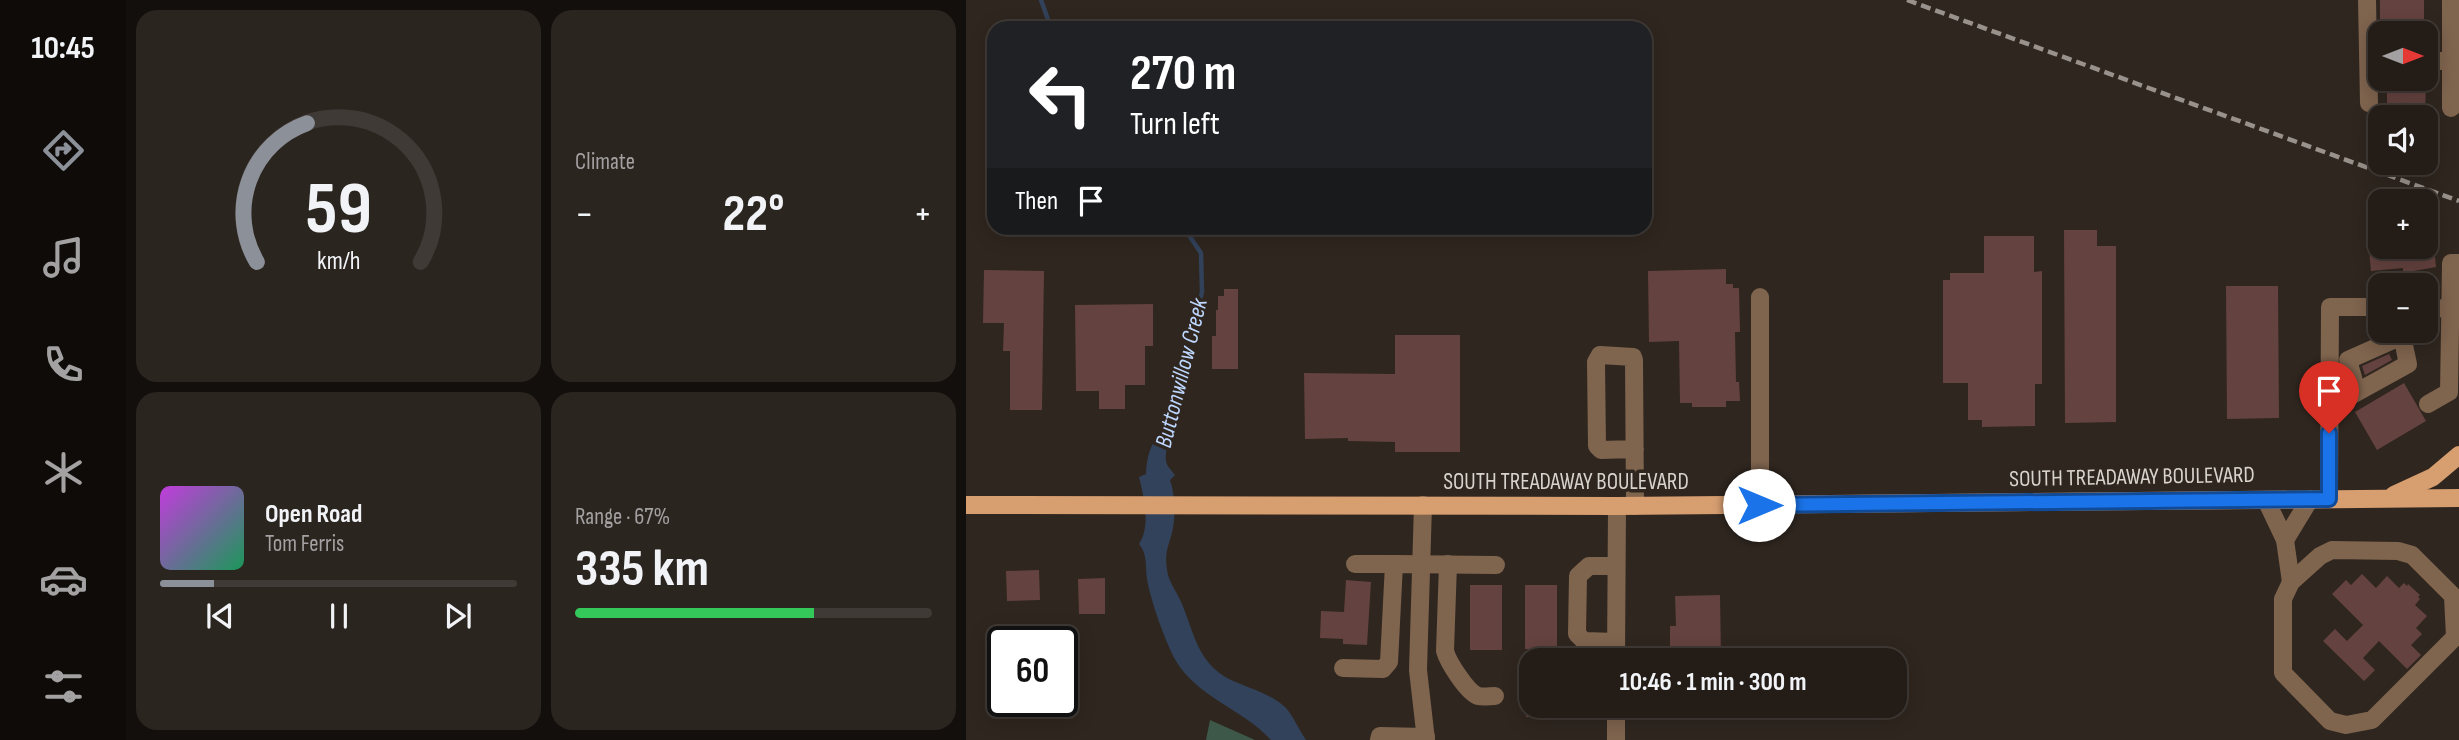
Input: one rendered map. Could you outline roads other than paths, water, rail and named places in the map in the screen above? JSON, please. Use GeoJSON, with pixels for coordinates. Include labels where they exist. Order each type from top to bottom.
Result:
{"type":"FeatureCollection","features":[{"type":"Feature","properties":{"kind":"main road"},"geometry":{"type":"LineString","coordinates":[[2386,498],[2433,478],[2459,455]]}},
{"type":"Feature","properties":{"kind":"main road","name":"SOUTH TREADAWAY BOULEVARD"},"geometry":{"type":"LineString","coordinates":[[966,505],[1635,506],[2459,498]]}},
{"type":"Feature","properties":{"kind":"street"},"geometry":{"type":"LineString","coordinates":[[2367,0],[2369,21]]}},
{"type":"Feature","properties":{"kind":"street"},"geometry":{"type":"LineString","coordinates":[[2451,0],[2455,20],[2451,61],[2451,108]]}},
{"type":"Feature","properties":{"kind":"street"},"geometry":{"type":"LineString","coordinates":[[2438,61],[2451,61]]}},
{"type":"Feature","properties":{"kind":"street"},"geometry":{"type":"LineString","coordinates":[[2369,103],[2370,91]]}},
{"type":"Feature","properties":{"kind":"street"},"geometry":{"type":"LineString","coordinates":[[2428,404],[2449,392],[2454,309],[2451,262],[2459,263]]}},
{"type":"Feature","properties":{"kind":"street"},"geometry":{"type":"LineString","coordinates":[[1759,505],[1760,297]]}},
{"type":"Feature","properties":{"kind":"street"},"geometry":{"type":"LineString","coordinates":[[2329,499],[2330,307],[2368,307]]}},
{"type":"Feature","properties":{"kind":"street"},"geometry":{"type":"LineString","coordinates":[[2357,392],[2348,360],[2382,343]]}},
{"type":"Feature","properties":{"kind":"street"},"geometry":{"type":"LineString","coordinates":[[2330,407],[2408,364],[2404,343]]}},
{"type":"Feature","properties":{"kind":"street"},"geometry":{"type":"LineString","coordinates":[[1635,449],[1601,450],[1597,446],[1596,362],[1600,355],[1627,355],[1634,360],[1635,449],[1635,506]]}},
{"type":"Feature","properties":{"kind":"street"},"geometry":{"type":"LineString","coordinates":[[2285,540],[2310,499]]}},
{"type":"Feature","properties":{"kind":"street"},"geometry":{"type":"LineString","coordinates":[[2266,500],[2285,540],[2291,582]]}},
{"type":"Feature","properties":{"kind":"street"},"geometry":{"type":"LineString","coordinates":[[1379,740],[1380,736],[1426,739],[1418,670],[1423,505]]}},
{"type":"Feature","properties":{"kind":"street"},"geometry":{"type":"LineString","coordinates":[[1616,648],[1617,506]]}},
{"type":"Feature","properties":{"kind":"street"},"geometry":{"type":"LineString","coordinates":[[2332,550],[2398,551],[2412,555],[2453,596],[2457,637],[2372,720],[2346,725],[2330,721],[2283,673],[2283,599],[2291,582],[2320,556],[2332,550]]}},
{"type":"Feature","properties":{"kind":"street"},"geometry":{"type":"LineString","coordinates":[[1355,564],[1496,565]]}},
{"type":"Feature","properties":{"kind":"street"},"geometry":{"type":"LineString","coordinates":[[1343,667],[1383,669],[1389,662],[1394,564]]}},
{"type":"Feature","properties":{"kind":"street"},"geometry":{"type":"LineString","coordinates":[[1448,564],[1445,651],[1448,662],[1478,696],[1495,696]]}},
{"type":"Feature","properties":{"kind":"street"},"geometry":{"type":"LineString","coordinates":[[1606,648],[1584,641],[1577,634],[1578,576],[1589,566],[1616,566]]}},
{"type":"Feature","properties":{"kind":"street"},"geometry":{"type":"LineString","coordinates":[[1616,718],[1616,740]]}},
{"type":"Feature","properties":{"kind":"water"},"geometry":{"type":"Polygon","coordinates":[[[1173,420],[1166,456],[1167,464],[1175,475],[1170,480],[1174,513],[1166,557],[1169,579],[1198,646],[1210,665],[1229,679],[1280,703],[1289,712],[1306,740],[1271,740],[1260,729],[1196,685],[1176,661],[1168,644],[1151,598],[1145,556],[1139,544],[1146,520],[1139,477],[1146,474],[1148,458],[1156,438],[1173,420]]]}},
{"type":"Feature","properties":{"kind":"waterway","name":"Buttonwillow Creek"},"geometry":{"type":"LineString","coordinates":[[1041,0],[1048,21]]}},
{"type":"Feature","properties":{"kind":"waterway","name":"Buttonwillow Creek"},"geometry":{"type":"LineString","coordinates":[[1167,427],[1202,292],[1201,253],[1189,235]]}},
{"type":"Feature","properties":{"kind":"railway"},"geometry":{"type":"LineString","coordinates":[[1907,0],[2459,201]]}}]}
